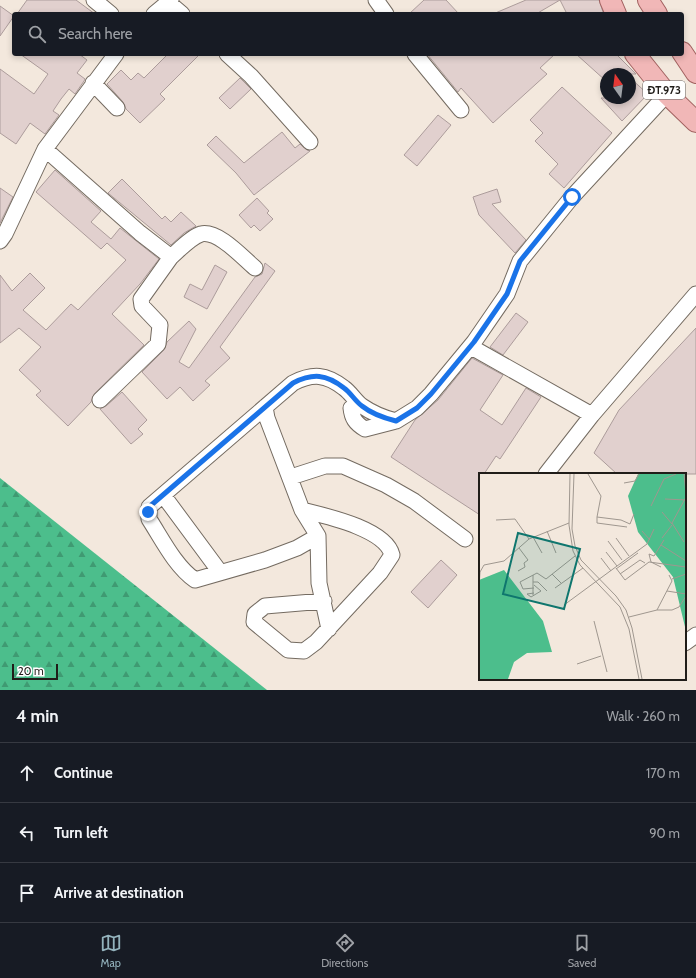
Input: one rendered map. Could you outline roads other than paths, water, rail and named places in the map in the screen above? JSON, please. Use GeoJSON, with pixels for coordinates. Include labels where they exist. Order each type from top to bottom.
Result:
{"type":"FeatureCollection","features":[{"type":"Feature","properties":{"kind":"main road"},"geometry":{"type":"LineString","coordinates":[[610,0],[615,12]]}},
{"type":"Feature","properties":{"kind":"main road"},"geometry":{"type":"LineString","coordinates":[[648,0],[656,12]]}},
{"type":"Feature","properties":{"kind":"main road","name":"ĐT.973"},"geometry":{"type":"LineString","coordinates":[[684,55],[696,72]]}},
{"type":"Feature","properties":{"kind":"main road","name":"ĐT.973"},"geometry":{"type":"LineString","coordinates":[[637,56],[668,94],[696,122]]}},
{"type":"Feature","properties":{"kind":"street"},"geometry":{"type":"LineString","coordinates":[[94,0],[109,12]]}},
{"type":"Feature","properties":{"kind":"street"},"geometry":{"type":"LineString","coordinates":[[376,0],[385,12]]}},
{"type":"Feature","properties":{"kind":"street"},"geometry":{"type":"LineString","coordinates":[[156,12],[169,1],[180,12]]}},
{"type":"Feature","properties":{"kind":"street"},"geometry":{"type":"LineString","coordinates":[[0,241],[5,234],[45,149],[114,56]]}},
{"type":"Feature","properties":{"kind":"street"},"geometry":{"type":"LineString","coordinates":[[229,56],[252,76],[310,142]]}},
{"type":"Feature","properties":{"kind":"street"},"geometry":{"type":"LineString","coordinates":[[417,56],[461,110]]}},
{"type":"Feature","properties":{"kind":"street"},"geometry":{"type":"LineString","coordinates":[[93,83],[117,108]]}},
{"type":"Feature","properties":{"kind":"street"},"geometry":{"type":"LineString","coordinates":[[318,536],[297,548],[265,560],[195,580],[189,576],[173,556],[149,519],[149,507],[293,383],[306,376],[321,376],[344,388],[361,406],[350,408],[352,419],[365,429],[396,421],[417,408],[431,394],[474,342],[507,294],[520,261],[572,197],[668,94]]}},
{"type":"Feature","properties":{"kind":"street"},"geometry":{"type":"LineString","coordinates":[[45,149],[140,233],[171,256]]}},
{"type":"Feature","properties":{"kind":"street"},"geometry":{"type":"LineString","coordinates":[[100,400],[158,344],[160,325],[142,306],[141,298],[171,256],[200,234],[209,233],[221,239],[255,268]]}},
{"type":"Feature","properties":{"kind":"street"},"geometry":{"type":"LineString","coordinates":[[547,473],[592,415],[696,294]]}},
{"type":"Feature","properties":{"kind":"street"},"geometry":{"type":"LineString","coordinates":[[473,348],[592,415]]}},
{"type":"Feature","properties":{"kind":"street"},"geometry":{"type":"LineString","coordinates":[[265,407],[266,418],[280,456],[291,477],[302,510],[318,536],[320,583],[329,629]]}},
{"type":"Feature","properties":{"kind":"street"},"geometry":{"type":"LineString","coordinates":[[291,477],[326,466],[343,466],[386,485],[414,501],[465,539]]}},
{"type":"Feature","properties":{"kind":"street"},"geometry":{"type":"LineString","coordinates":[[163,495],[220,572]]}},
{"type":"Feature","properties":{"kind":"street"},"geometry":{"type":"LineString","coordinates":[[302,510],[352,525],[379,538],[391,548],[392,555],[380,573],[329,629],[304,651],[288,650],[254,622],[255,614],[265,606],[324,601]]}},
{"type":"Feature","properties":{"kind":"street"},"geometry":{"type":"LineString","coordinates":[[686,642],[696,635]]}}]}
